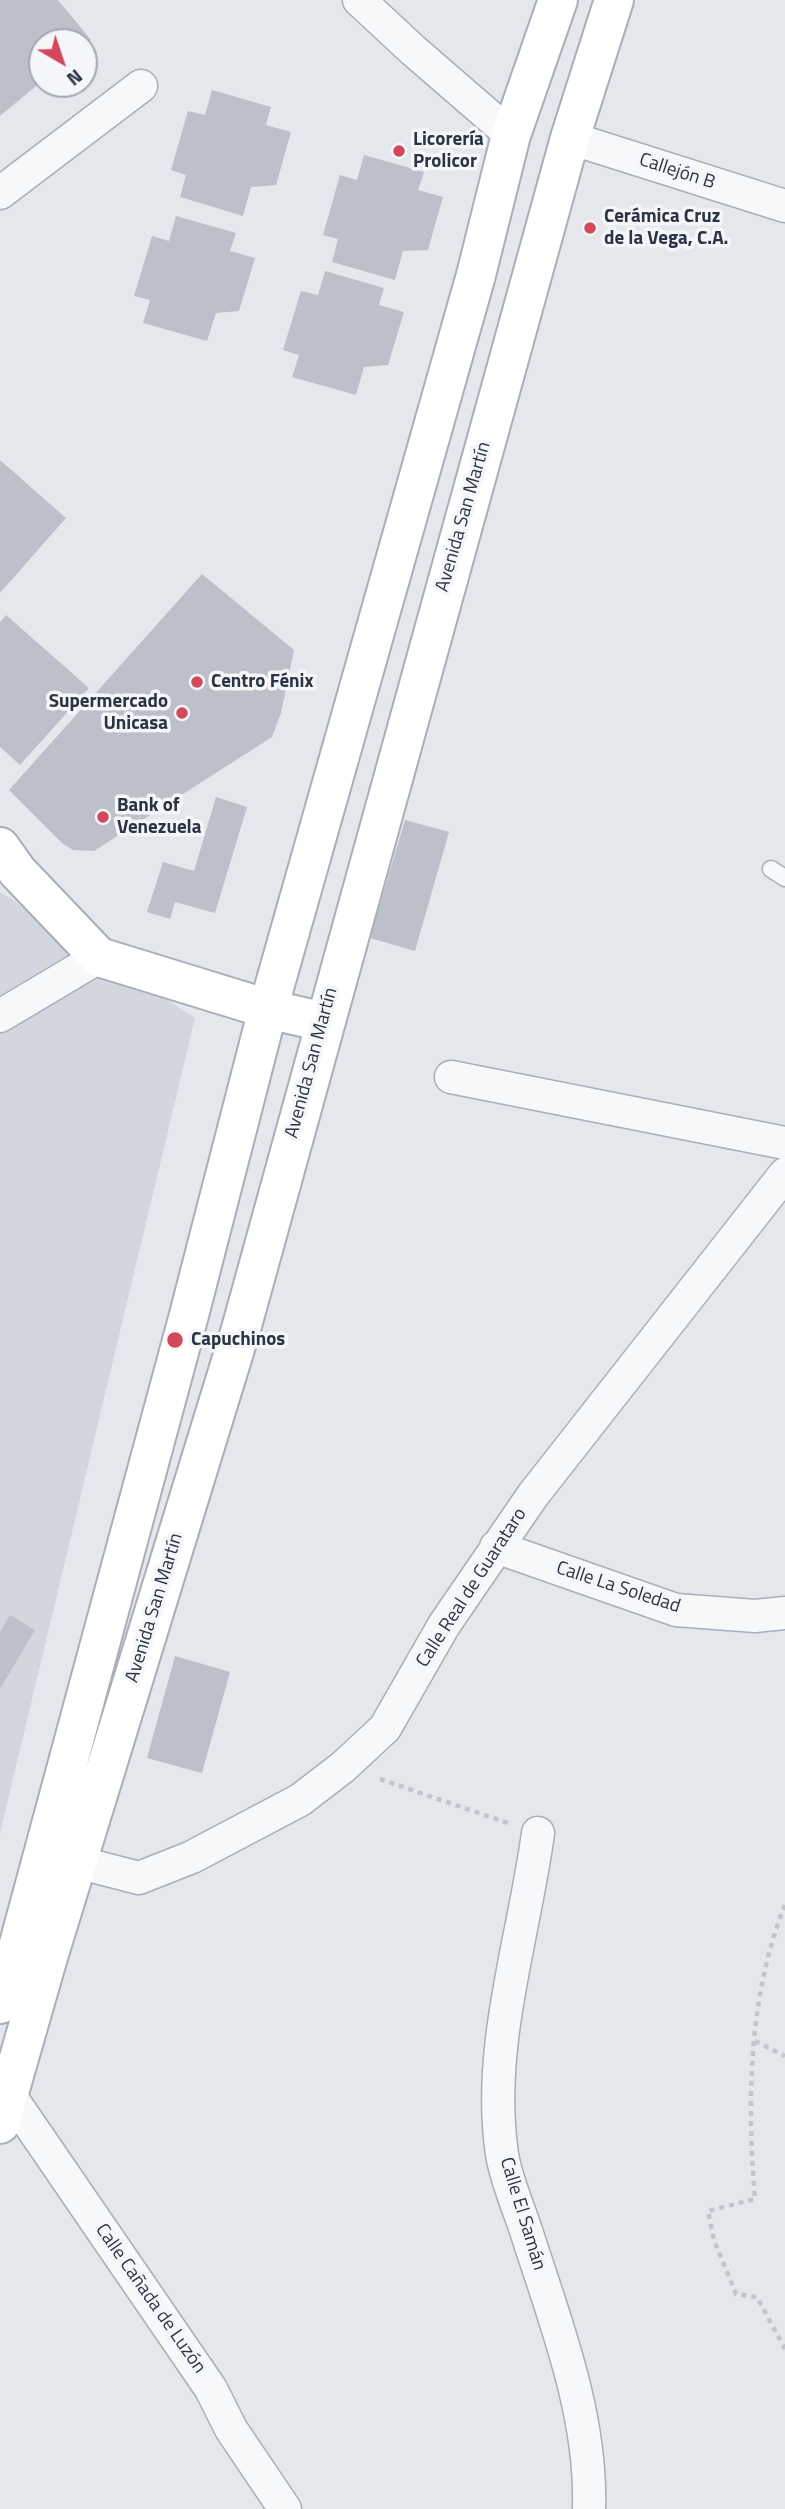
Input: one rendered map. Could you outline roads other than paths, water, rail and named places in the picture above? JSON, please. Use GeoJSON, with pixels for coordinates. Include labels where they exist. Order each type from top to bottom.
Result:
{"type":"FeatureCollection","features":[{"type":"Feature","properties":{"kind":"main road","name":"Avenida San Martín"},"geometry":{"type":"LineString","coordinates":[[4,2109],[22,1952],[268,1009],[476,275],[511,135],[558,0]]}},
{"type":"Feature","properties":{"kind":"main road","name":"Avenida San Martín"},"geometry":{"type":"LineString","coordinates":[[0,2004],[22,1952],[77,1862],[240,1329],[570,138],[614,0]]}},
{"type":"Feature","properties":{"kind":"main road"},"geometry":{"type":"LineString","coordinates":[[0,847],[17,871],[99,957],[268,1009],[324,1022]]}},
{"type":"Feature","properties":{"kind":"street"},"geometry":{"type":"LineString","coordinates":[[359,0],[511,135]]}},
{"type":"Feature","properties":{"kind":"street"},"geometry":{"type":"LineString","coordinates":[[0,194],[141,86]]}},
{"type":"Feature","properties":{"kind":"street","name":"Callejón B"},"geometry":{"type":"LineString","coordinates":[[570,138],[785,206]]}},
{"type":"Feature","properties":{"kind":"street"},"geometry":{"type":"LineString","coordinates":[[0,1016],[99,957]]}},
{"type":"Feature","properties":{"kind":"street"},"geometry":{"type":"LineString","coordinates":[[451,1077],[785,1143]]}},
{"type":"Feature","properties":{"kind":"street","name":"Calle Real de Guarataro"},"geometry":{"type":"LineString","coordinates":[[77,1862],[139,1878],[224,1842],[300,1800],[343,1767],[385,1728],[444,1625],[533,1495],[785,1174]]}},
{"type":"Feature","properties":{"kind":"street","name":"Calle La Soledad"},"geometry":{"type":"LineString","coordinates":[[496,1547],[676,1610],[755,1616],[785,1613]]}},
{"type":"Feature","properties":{"kind":"street","name":"Calle El Samán"},"geometry":{"type":"LineString","coordinates":[[538,1833],[531,1887],[505,2018],[499,2115],[502,2156],[560,2335],[582,2424],[589,2509]]}},
{"type":"Feature","properties":{"kind":"street","name":"Calle Cañada de Luzón"},"geometry":{"type":"LineString","coordinates":[[4,2109],[211,2389],[231,2429],[285,2509]]}},
{"type":"Feature","properties":{"kind":"place","name":"Licorería Prolicor"},"geometry":{"type":"Point","coordinates":[399,151]}},
{"type":"Feature","properties":{"kind":"place","name":"Cerámica Cruz de la Vega, C.A."},"geometry":{"type":"Point","coordinates":[590,228]}},
{"type":"Feature","properties":{"kind":"place","name":"Centro Fénix"},"geometry":{"type":"Point","coordinates":[197,682]}},
{"type":"Feature","properties":{"kind":"place","name":"Supermercado Unicasa"},"geometry":{"type":"Point","coordinates":[182,713]}},
{"type":"Feature","properties":{"kind":"place","name":"Bank of Venezuela"},"geometry":{"type":"Point","coordinates":[103,817]}},
{"type":"Feature","properties":{"kind":"place","name":"Capuchinos"},"geometry":{"type":"Point","coordinates":[175,1340]}}]}
